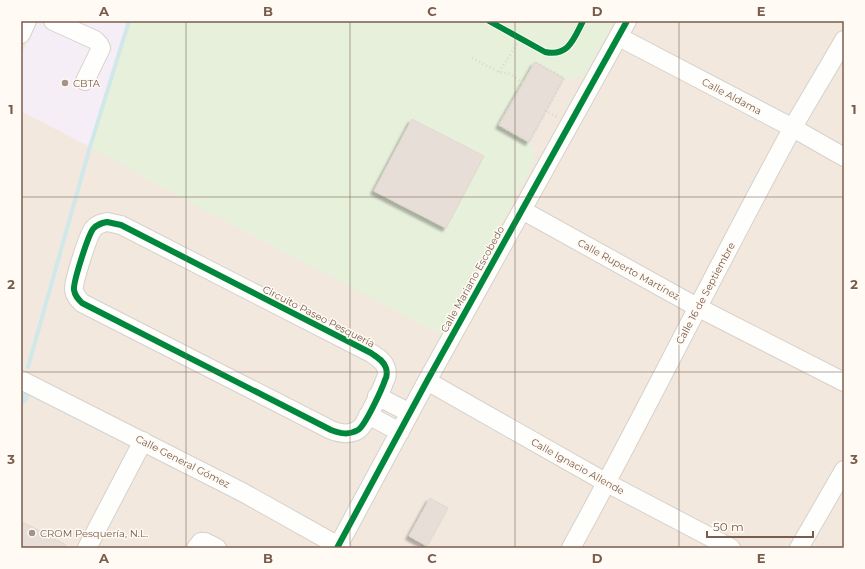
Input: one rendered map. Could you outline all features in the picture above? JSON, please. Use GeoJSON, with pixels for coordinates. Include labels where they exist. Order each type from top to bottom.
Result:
{"type":"FeatureCollection","features":[{"type":"Feature","properties":{"kind":"street"},"geometry":{"type":"LineString","coordinates":[[21,34],[27,21]]}},
{"type":"Feature","properties":{"kind":"street"},"geometry":{"type":"LineString","coordinates":[[53,21],[95,40],[99,44],[101,48],[85,81]]}},
{"type":"Feature","properties":{"kind":"street","name":"Calle Mariano Escobedo"},"geometry":{"type":"LineString","coordinates":[[339,547],[427,381],[627,21]]}},
{"type":"Feature","properties":{"kind":"street","name":"Calle Aldama"},"geometry":{"type":"LineString","coordinates":[[618,37],[793,128],[844,157]]}},
{"type":"Feature","properties":{"kind":"street","name":"Calle 16 de Septiembre"},"geometry":{"type":"LineString","coordinates":[[571,548],[607,483],[697,307],[793,128],[844,40]]}},
{"type":"Feature","properties":{"kind":"street","name":"Calle Ruperto Martínez"},"geometry":{"type":"LineString","coordinates":[[522,210],[697,307],[844,382]]}},
{"type":"Feature","properties":{"kind":"street","name":"Circuito Paseo Pesquería"},"geometry":{"type":"LineString","coordinates":[[107,222],[121,225],[377,357],[386,366],[387,372],[385,380],[377,396],[360,429],[348,434],[335,432],[82,303],[77,298],[73,288],[88,237],[94,228],[100,224],[107,222]]}},
{"type":"Feature","properties":{"kind":"street","name":"Calle General Gómez"},"geometry":{"type":"LineString","coordinates":[[21,380],[244,493],[339,547]]}},
{"type":"Feature","properties":{"kind":"street","name":"Calle Ignacio Allende"},"geometry":{"type":"LineString","coordinates":[[427,381],[607,483],[731,548]]}},
{"type":"Feature","properties":{"kind":"street"},"geometry":{"type":"LineString","coordinates":[[377,396],[410,413]]}},
{"type":"Feature","properties":{"kind":"street"},"geometry":{"type":"LineString","coordinates":[[368,415],[400,432]]}},
{"type":"Feature","properties":{"kind":"street"},"geometry":{"type":"LineString","coordinates":[[87,548],[144,441]]}},
{"type":"Feature","properties":{"kind":"street"},"geometry":{"type":"LineString","coordinates":[[799,548],[844,470]]}},
{"type":"Feature","properties":{"kind":"street"},"geometry":{"type":"LineString","coordinates":[[196,548],[201,542],[205,542],[218,548]]}},
{"type":"Feature","properties":{"kind":"path"},"geometry":{"type":"LineString","coordinates":[[500,72],[524,40],[515,35]]}},
{"type":"Feature","properties":{"kind":"path"},"geometry":{"type":"LineString","coordinates":[[472,58],[500,72],[510,74],[523,83]]}},
{"type":"Feature","properties":{"kind":"path"},"geometry":{"type":"LineString","coordinates":[[535,62],[564,78],[546,111],[529,142],[499,125],[535,62]]}},
{"type":"Feature","properties":{"kind":"path"},"geometry":{"type":"LineString","coordinates":[[546,111],[569,124]]}},
{"type":"Feature","properties":{"kind":"shaded area"},"geometry":{"type":"Polygon","coordinates":[[[21,21],[844,21],[844,548],[21,548],[21,21]]]}},
{"type":"Feature","properties":{"kind":"shaded area","name":"CBTA"},"geometry":{"type":"Polygon","coordinates":[[[37,21],[128,21],[90,147],[21,111],[21,55],[37,21]]]}},
{"type":"Feature","properties":{"kind":"green space"},"geometry":{"type":"Polygon","coordinates":[[[129,21],[614,21],[586,73],[574,79],[564,78],[529,142],[533,148],[534,162],[442,335],[202,209],[90,147],[129,21]]]}},
{"type":"Feature","properties":{"kind":"building"},"geometry":{"type":"Polygon","coordinates":[[[535,62],[564,78],[529,142],[499,125],[535,62]]]}},
{"type":"Feature","properties":{"kind":"building"},"geometry":{"type":"Polygon","coordinates":[[[412,119],[484,156],[446,228],[374,191],[412,119]]]}},
{"type":"Feature","properties":{"kind":"building"},"geometry":{"type":"Polygon","coordinates":[[[430,498],[448,508],[427,546],[409,536],[430,498]]]}},
{"type":"Feature","properties":{"kind":"building","name":"CROM Pesquería, N.L."},"geometry":{"type":"Polygon","coordinates":[[[21,521],[66,545],[64,548],[21,548],[21,521]]]}},
{"type":"Feature","properties":{"kind":"waterway"},"geometry":{"type":"LineString","coordinates":[[28,367],[90,147],[129,21]]}},
{"type":"Feature","properties":{"kind":"cycle path"},"geometry":{"type":"LineString","coordinates":[[489,21],[545,52],[553,53],[560,52],[570,45],[583,21]]}},
{"type":"Feature","properties":{"kind":"cycle path"},"geometry":{"type":"LineString","coordinates":[[337,548],[427,381],[627,21]]}},
{"type":"Feature","properties":{"kind":"cycle path"},"geometry":{"type":"LineString","coordinates":[[107,222],[121,225],[380,359],[384,363],[387,373],[365,422],[355,432],[342,433],[331,430],[82,303],[76,296],[74,290],[81,259],[93,229],[101,223],[107,222]]}},
{"type":"Feature","properties":{"kind":"place","name":"CBTA"},"geometry":{"type":"Point","coordinates":[65,83]}},
{"type":"Feature","properties":{"kind":"place","name":"CROM Pesquería, N.L."},"geometry":{"type":"Point","coordinates":[32,533]}}]}
